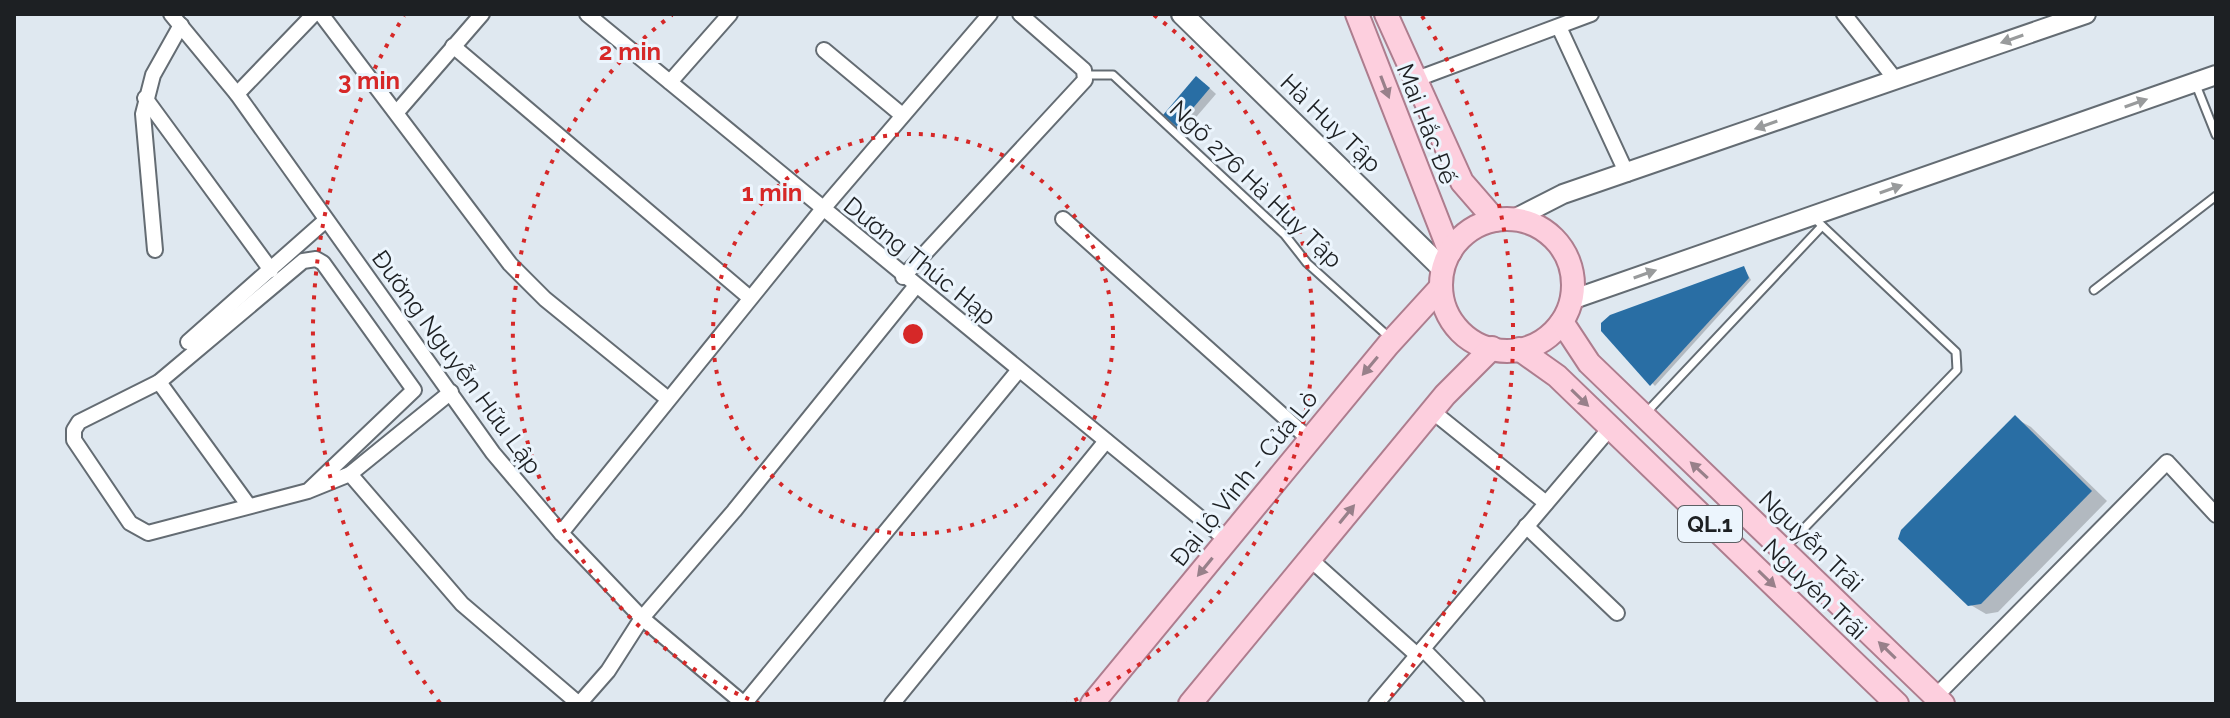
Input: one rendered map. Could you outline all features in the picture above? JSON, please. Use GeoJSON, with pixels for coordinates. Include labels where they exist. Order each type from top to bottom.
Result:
{"type":"FeatureCollection","features":[{"type":"Feature","properties":{"kind":"main road","name":"Hà Huy Tập"},"geometry":{"type":"LineString","coordinates":[[1182,14],[1445,269]]}},
{"type":"Feature","properties":{"kind":"main road","name":"Mai Hắc Đế"},"geometry":{"type":"LineString","coordinates":[[1357,14],[1445,269]]}},
{"type":"Feature","properties":{"kind":"main road","name":"Mai Hắc Đế"},"geometry":{"type":"LineString","coordinates":[[1386,14],[1462,182],[1505,220]]}},
{"type":"Feature","properties":{"kind":"main road"},"geometry":{"type":"LineString","coordinates":[[1505,220],[1540,228],[1562,247],[1570,263],[1571,300],[1562,322],[1537,343],[1519,349],[1492,348],[1466,336],[1453,323],[1445,269],[1462,237],[1505,220]]}},
{"type":"Feature","properties":{"kind":"main road","name":"Đại lộ Vinh - Cửa Lò"},"geometry":{"type":"LineString","coordinates":[[1092,704],[1392,340],[1445,269]]}},
{"type":"Feature","properties":{"kind":"main road","name":"QL.1"},"geometry":{"type":"LineString","coordinates":[[1562,322],[1589,363],[1643,416]]}},
{"type":"Feature","properties":{"kind":"main road"},"geometry":{"type":"LineString","coordinates":[[1190,704],[1432,411],[1492,348]]}},
{"type":"Feature","properties":{"kind":"main road","name":"Nguyên Trãi"},"geometry":{"type":"LineString","coordinates":[[1519,349],[1557,376],[1897,704]]}},
{"type":"Feature","properties":{"kind":"main road","name":"Nguyễn Trãi"},"geometry":{"type":"LineString","coordinates":[[1643,416],[1783,549],[1936,702]]}},
{"type":"Feature","properties":{"kind":"street"},"geometry":{"type":"LineString","coordinates":[[237,94],[314,14]]}},
{"type":"Feature","properties":{"kind":"street"},"geometry":{"type":"LineString","coordinates":[[321,14],[494,245],[524,278],[668,399]]}},
{"type":"Feature","properties":{"kind":"street"},"geometry":{"type":"LineString","coordinates":[[397,112],[482,14]]}},
{"type":"Feature","properties":{"kind":"street","name":"Dương Thúc Hạp"},"geometry":{"type":"LineString","coordinates":[[587,14],[909,282],[1227,540]]}},
{"type":"Feature","properties":{"kind":"street"},"geometry":{"type":"LineString","coordinates":[[670,82],[730,14]]}},
{"type":"Feature","properties":{"kind":"street"},"geometry":{"type":"LineString","coordinates":[[561,533],[822,210],[990,14]]}},
{"type":"Feature","properties":{"kind":"street"},"geometry":{"type":"LineString","coordinates":[[350,474],[462,604],[579,704],[624,649],[642,618],[734,511],[909,282],[1086,75],[1020,14]]}},
{"type":"Feature","properties":{"kind":"street"},"geometry":{"type":"LineString","coordinates":[[1414,80],[1591,14]]}},
{"type":"Feature","properties":{"kind":"street"},"geometry":{"type":"LineString","coordinates":[[1844,14],[1895,79]]}},
{"type":"Feature","properties":{"kind":"street"},"geometry":{"type":"LineString","coordinates":[[1505,220],[1563,194],[2086,14]]}},
{"type":"Feature","properties":{"kind":"street"},"geometry":{"type":"LineString","coordinates":[[155,250],[142,127],[145,98],[176,19]]}},
{"type":"Feature","properties":{"kind":"street","name":"Đường Nguyễn Hữu Lập"},"geometry":{"type":"LineString","coordinates":[[176,19],[237,94],[493,453],[561,533],[642,618],[744,704]]}},
{"type":"Feature","properties":{"kind":"street"},"geometry":{"type":"LineString","coordinates":[[1559,27],[1627,174]]}},
{"type":"Feature","properties":{"kind":"street"},"geometry":{"type":"LineString","coordinates":[[453,46],[750,298]]}},
{"type":"Feature","properties":{"kind":"street"},"geometry":{"type":"LineString","coordinates":[[824,50],[902,115]]}},
{"type":"Feature","properties":{"kind":"street"},"geometry":{"type":"LineString","coordinates":[[1571,300],[1817,221],[2216,75]]}},
{"type":"Feature","properties":{"kind":"street"},"geometry":{"type":"LineString","coordinates":[[145,98],[271,270]]}},
{"type":"Feature","properties":{"kind":"street"},"geometry":{"type":"LineString","coordinates":[[1063,219],[1309,439]]}},
{"type":"Feature","properties":{"kind":"street"},"geometry":{"type":"LineString","coordinates":[[188,342],[326,220]]}},
{"type":"Feature","properties":{"kind":"street"},"geometry":{"type":"LineString","coordinates":[[308,491],[414,390],[319,260],[303,261],[159,382],[79,422],[74,430],[74,440],[130,523],[152,533],[308,491],[350,474],[451,392]]}},
{"type":"Feature","properties":{"kind":"street"},"geometry":{"type":"LineString","coordinates":[[744,704],[1018,371]]}},
{"type":"Feature","properties":{"kind":"street"},"geometry":{"type":"LineString","coordinates":[[159,382],[249,506]]}},
{"type":"Feature","properties":{"kind":"street"},"geometry":{"type":"LineString","coordinates":[[1432,411],[1546,503]]}},
{"type":"Feature","properties":{"kind":"street"},"geometry":{"type":"LineString","coordinates":[[1376,704],[1611,427]]}},
{"type":"Feature","properties":{"kind":"street"},"geometry":{"type":"LineString","coordinates":[[892,704],[1106,441]]}},
{"type":"Feature","properties":{"kind":"street"},"geometry":{"type":"LineString","coordinates":[[1936,702],[2167,462],[2216,515]]}},
{"type":"Feature","properties":{"kind":"street"},"geometry":{"type":"LineString","coordinates":[[1526,526],[1617,613]]}},
{"type":"Feature","properties":{"kind":"street"},"geometry":{"type":"LineString","coordinates":[[1310,559],[1477,704]]}},
{"type":"Feature","properties":{"kind":"lane","name":"Ngõ 276 Hà Huy Tập"},"geometry":{"type":"LineString","coordinates":[[1086,75],[1113,75],[1285,235],[1307,263],[1392,340]]}},
{"type":"Feature","properties":{"kind":"lane"},"geometry":{"type":"LineString","coordinates":[[2194,83],[2216,135]]}},
{"type":"Feature","properties":{"kind":"lane"},"geometry":{"type":"LineString","coordinates":[[2094,290],[2216,196]]}},
{"type":"Feature","properties":{"kind":"lane"},"geometry":{"type":"LineString","coordinates":[[1643,416],[1817,221],[1956,352],[1957,370],[1783,549]]}},
{"type":"Feature","properties":{"kind":"building"},"geometry":{"type":"Polygon","coordinates":[[[1196,76],[1210,88],[1177,127],[1163,115],[1196,76]]]}},
{"type":"Feature","properties":{"kind":"building"},"geometry":{"type":"Polygon","coordinates":[[[1744,266],[1749,278],[1650,386],[1601,331],[1601,323],[1610,315],[1744,266]]]}},
{"type":"Feature","properties":{"kind":"building"},"geometry":{"type":"Polygon","coordinates":[[[2015,415],[2092,491],[1981,604],[1968,606],[1898,539],[1901,530],[2015,415]]]}}]}
